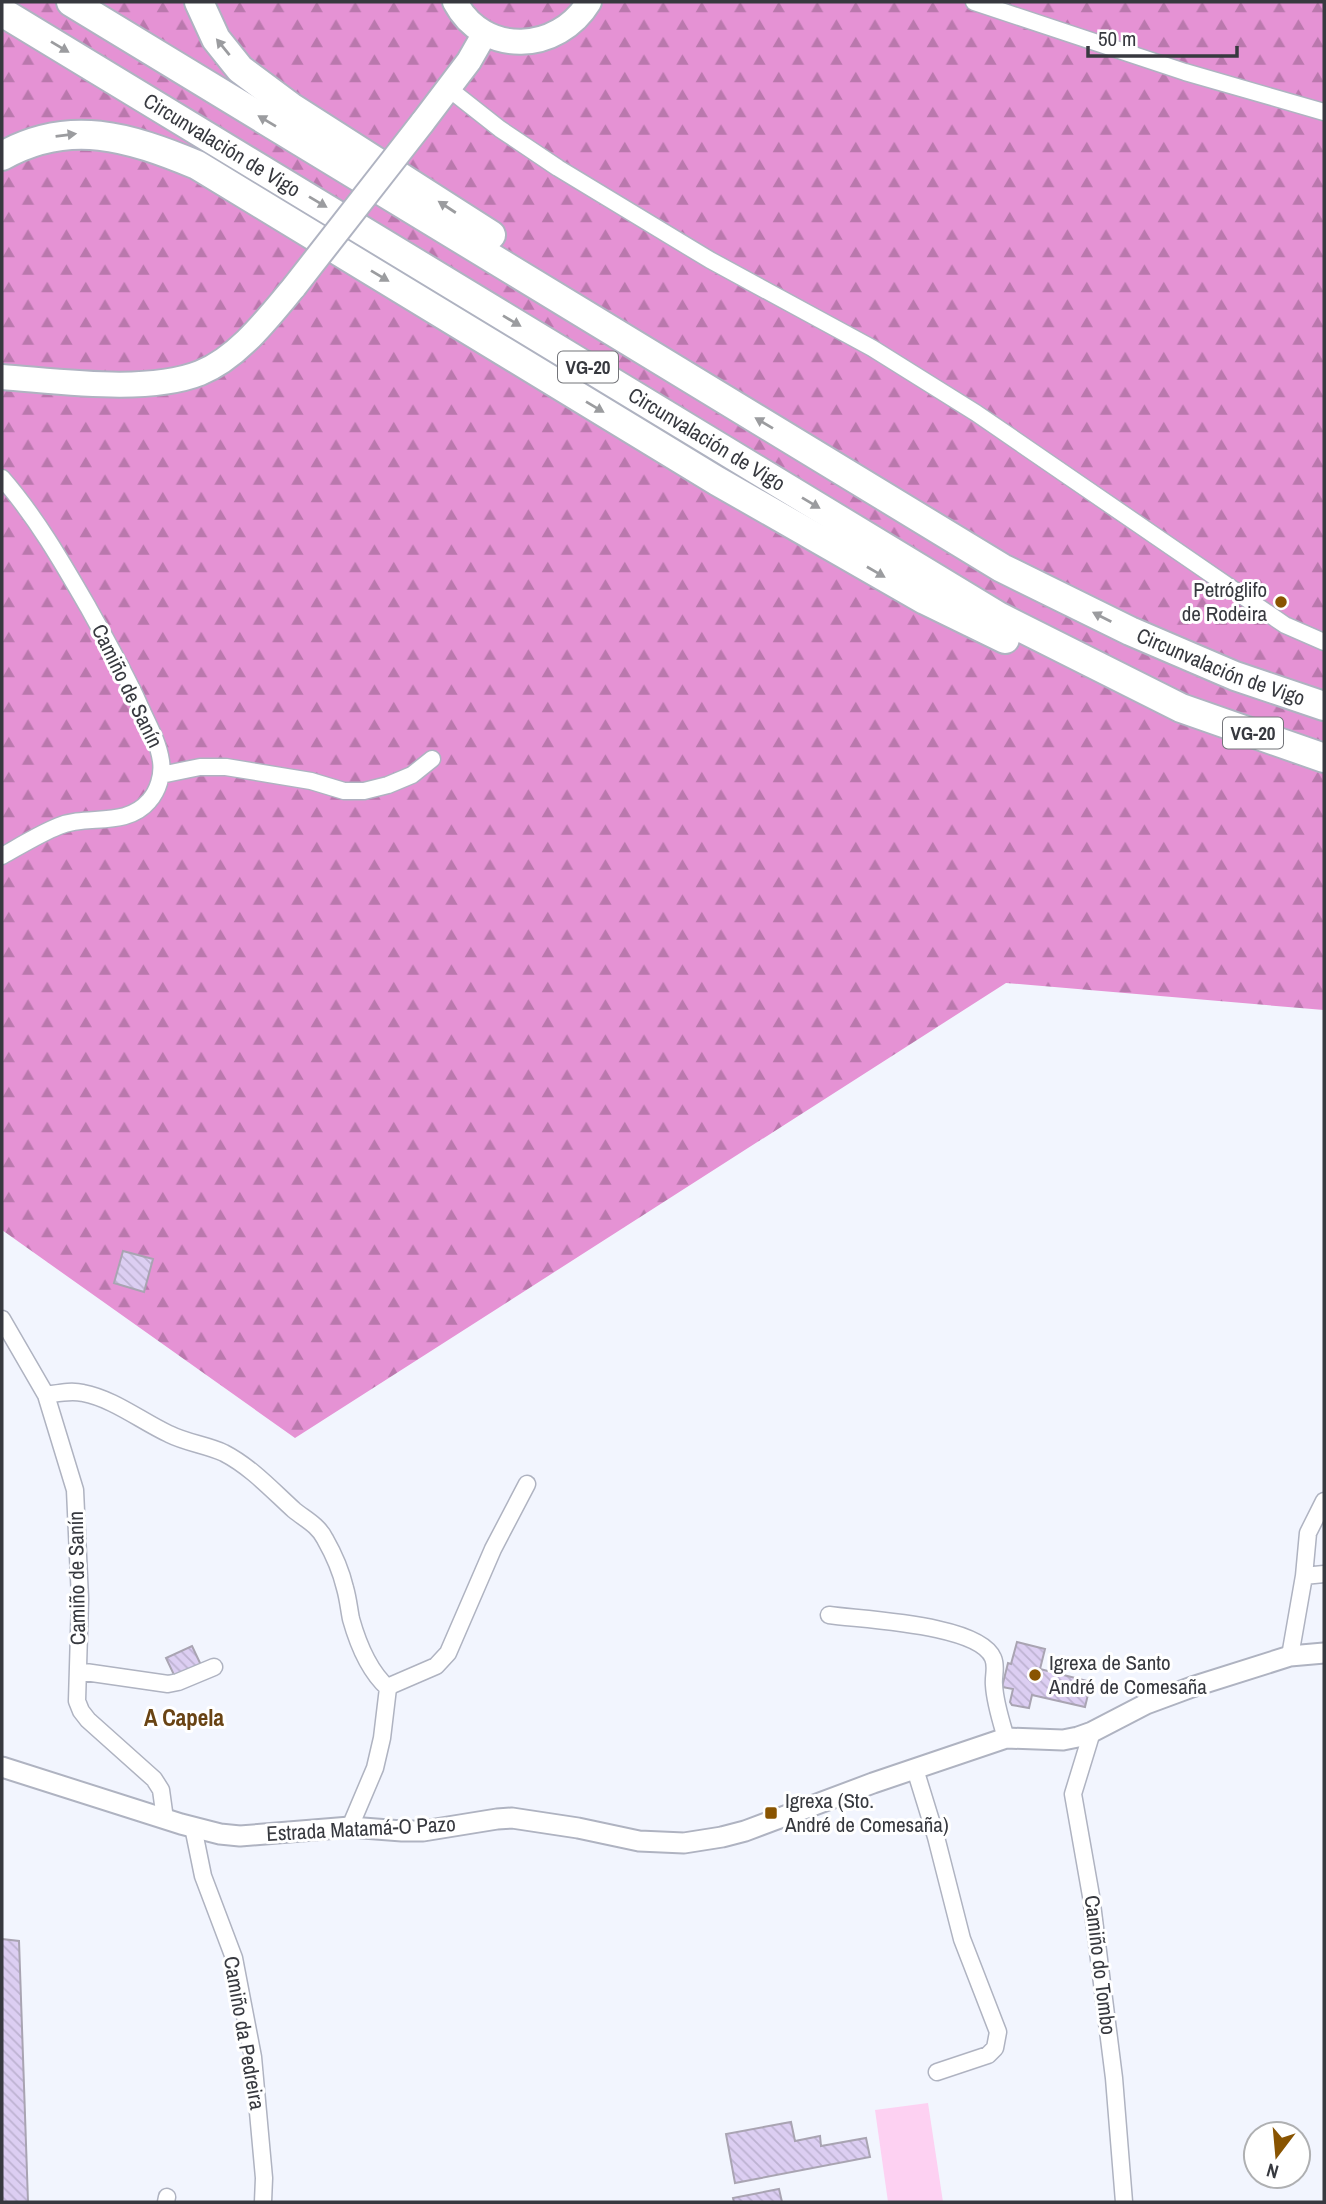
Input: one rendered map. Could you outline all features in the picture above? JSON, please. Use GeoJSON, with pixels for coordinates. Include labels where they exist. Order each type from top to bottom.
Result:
{"type":"FeatureCollection","features":[{"type":"Feature","properties":{"kind":"highway","name":"Circunvalación de Vigo"},"geometry":{"type":"LineString","coordinates":[[71,2],[1002,568],[1139,636],[1235,676],[1324,706]]}},
{"type":"Feature","properties":{"kind":"highway"},"geometry":{"type":"LineString","coordinates":[[199,2],[216,39],[240,69],[291,107],[529,259],[577,309]]}},
{"type":"Feature","properties":{"kind":"highway","name":"Circunvalación de Vigo"},"geometry":{"type":"LineString","coordinates":[[2,12],[998,616],[1181,708],[1324,758]]}},
{"type":"Feature","properties":{"kind":"highway"},"geometry":{"type":"LineString","coordinates":[[2,156],[23,144],[76,133],[130,141],[197,166],[717,481],[925,600],[1110,691],[1181,708]]}},
{"type":"Feature","properties":{"kind":"main road"},"geometry":{"type":"LineString","coordinates":[[455,2],[470,22],[485,33],[513,42],[543,39],[569,26],[589,2]]}},
{"type":"Feature","properties":{"kind":"main road"},"geometry":{"type":"LineString","coordinates":[[2,377],[112,384],[170,381],[201,373],[233,352],[263,324],[294,286],[469,61],[485,33]]}},
{"type":"Feature","properties":{"kind":"street"},"geometry":{"type":"LineString","coordinates":[[974,2],[1185,72],[1324,112]]}},
{"type":"Feature","properties":{"kind":"street"},"geometry":{"type":"LineString","coordinates":[[448,88],[500,129],[558,168],[710,260],[872,348],[976,413],[1285,625],[1324,642]]}},
{"type":"Feature","properties":{"kind":"street","name":"Camiño de Sanín"},"geometry":{"type":"LineString","coordinates":[[2,478],[57,553],[123,669],[159,750],[161,775],[154,795],[138,810],[125,817],[78,820],[58,826],[2,856]]}},
{"type":"Feature","properties":{"kind":"street"},"geometry":{"type":"LineString","coordinates":[[161,775],[200,768],[226,767],[311,781],[344,791],[364,791],[412,775],[432,759]]}},
{"type":"Feature","properties":{"kind":"street","name":"Camiño de Sanín"},"geometry":{"type":"LineString","coordinates":[[2,1320],[7,1342],[46,1395],[70,1468],[77,1507],[80,1600],[76,1692],[81,1711],[154,1779],[161,1790],[165,1819]]}},
{"type":"Feature","properties":{"kind":"street"},"geometry":{"type":"LineString","coordinates":[[46,1395],[73,1391],[105,1401],[172,1436],[226,1454],[270,1487],[312,1523],[324,1537],[346,1588],[352,1621],[371,1670],[388,1688]]}},
{"type":"Feature","properties":{"kind":"street"},"geometry":{"type":"LineString","coordinates":[[388,1688],[444,1660],[493,1549],[527,1484]]}},
{"type":"Feature","properties":{"kind":"street"},"geometry":{"type":"LineString","coordinates":[[1290,1656],[1304,1576],[1308,1533],[1324,1501]]}},
{"type":"Feature","properties":{"kind":"street"},"geometry":{"type":"LineString","coordinates":[[1304,1576],[1324,1574]]}},
{"type":"Feature","properties":{"kind":"street"},"geometry":{"type":"LineString","coordinates":[[829,1615],[946,1630],[982,1645],[996,1662],[993,1684],[1006,1738]]}},
{"type":"Feature","properties":{"kind":"street","name":"Estrada Matamá-O Pazo"},"geometry":{"type":"LineString","coordinates":[[2,1767],[213,1833],[240,1836],[350,1827],[423,1831],[512,1818],[578,1828],[639,1842],[684,1843],[745,1830],[1006,1738],[1063,1740],[1092,1732],[1146,1704],[1290,1656],[1324,1653]]}},
{"type":"Feature","properties":{"kind":"street"},"geometry":{"type":"LineString","coordinates":[[78,1671],[168,1684],[214,1667]]}},
{"type":"Feature","properties":{"kind":"street"},"geometry":{"type":"LineString","coordinates":[[350,1827],[375,1768],[388,1688]]}},
{"type":"Feature","properties":{"kind":"street","name":"Camiño do Tombo"},"geometry":{"type":"LineString","coordinates":[[1092,1732],[1073,1794],[1091,1896],[1114,2078],[1124,2202]]}},
{"type":"Feature","properties":{"kind":"street"},"geometry":{"type":"LineString","coordinates":[[915,1769],[936,1837],[962,1939],[998,2032],[995,2048],[988,2055],[937,2072]]}},
{"type":"Feature","properties":{"kind":"street","name":"Camiño da Pedreira"},"geometry":{"type":"LineString","coordinates":[[193,1827],[202,1876],[234,1958],[253,2057],[264,2178],[263,2202]]}},
{"type":"Feature","properties":{"kind":"green space"},"geometry":{"type":"Polygon","coordinates":[[[2,2],[1324,2],[1324,1010],[1006,983],[295,1438],[2,1230],[2,2]]]}},
{"type":"Feature","properties":{"kind":"shaded area"},"geometry":{"type":"Polygon","coordinates":[[[928,2103],[943,2202],[888,2202],[875,2110],[928,2103]]]}},
{"type":"Feature","properties":{"kind":"building"},"geometry":{"type":"Polygon","coordinates":[[[123,1251],[153,1259],[144,1292],[114,1283],[123,1251]]]}},
{"type":"Feature","properties":{"kind":"building","name":"Igrexa de Santo André de Comesaña"},"geometry":{"type":"Polygon","coordinates":[[[1017,1642],[1045,1649],[1040,1669],[1091,1682],[1085,1707],[1032,1695],[1029,1708],[1012,1705],[1010,1702],[1013,1689],[1002,1687],[1017,1642]]]}},
{"type":"Feature","properties":{"kind":"building"},"geometry":{"type":"Polygon","coordinates":[[[192,1646],[201,1665],[175,1677],[166,1658],[192,1646]]]}},
{"type":"Feature","properties":{"kind":"building"},"geometry":{"type":"Polygon","coordinates":[[[2,1939],[19,1941],[28,2202],[2,2202],[2,1939]]]}},
{"type":"Feature","properties":{"kind":"building"},"geometry":{"type":"Polygon","coordinates":[[[791,2122],[795,2141],[820,2136],[821,2146],[866,2138],[870,2157],[735,2183],[726,2134],[791,2122]]]}},
{"type":"Feature","properties":{"kind":"building"},"geometry":{"type":"Polygon","coordinates":[[[779,2189],[782,2202],[734,2202],[733,2198],[779,2189]]]}},
{"type":"Feature","properties":{"kind":"place","name":"Petróglifo de Rodeira"},"geometry":{"type":"Point","coordinates":[1281,602]}},
{"type":"Feature","properties":{"kind":"place","name":"Igrexa de Santo André de Comesaña"},"geometry":{"type":"Point","coordinates":[1035,1675]}},
{"type":"Feature","properties":{"kind":"place","name":"Igrexa (Sto. André de Comesaña)"},"geometry":{"type":"Point","coordinates":[771,1813]}},
{"type":"Feature","properties":{"kind":"district","name":"A Capela"},"geometry":{"type":"Point","coordinates":[184,1718]}}]}
